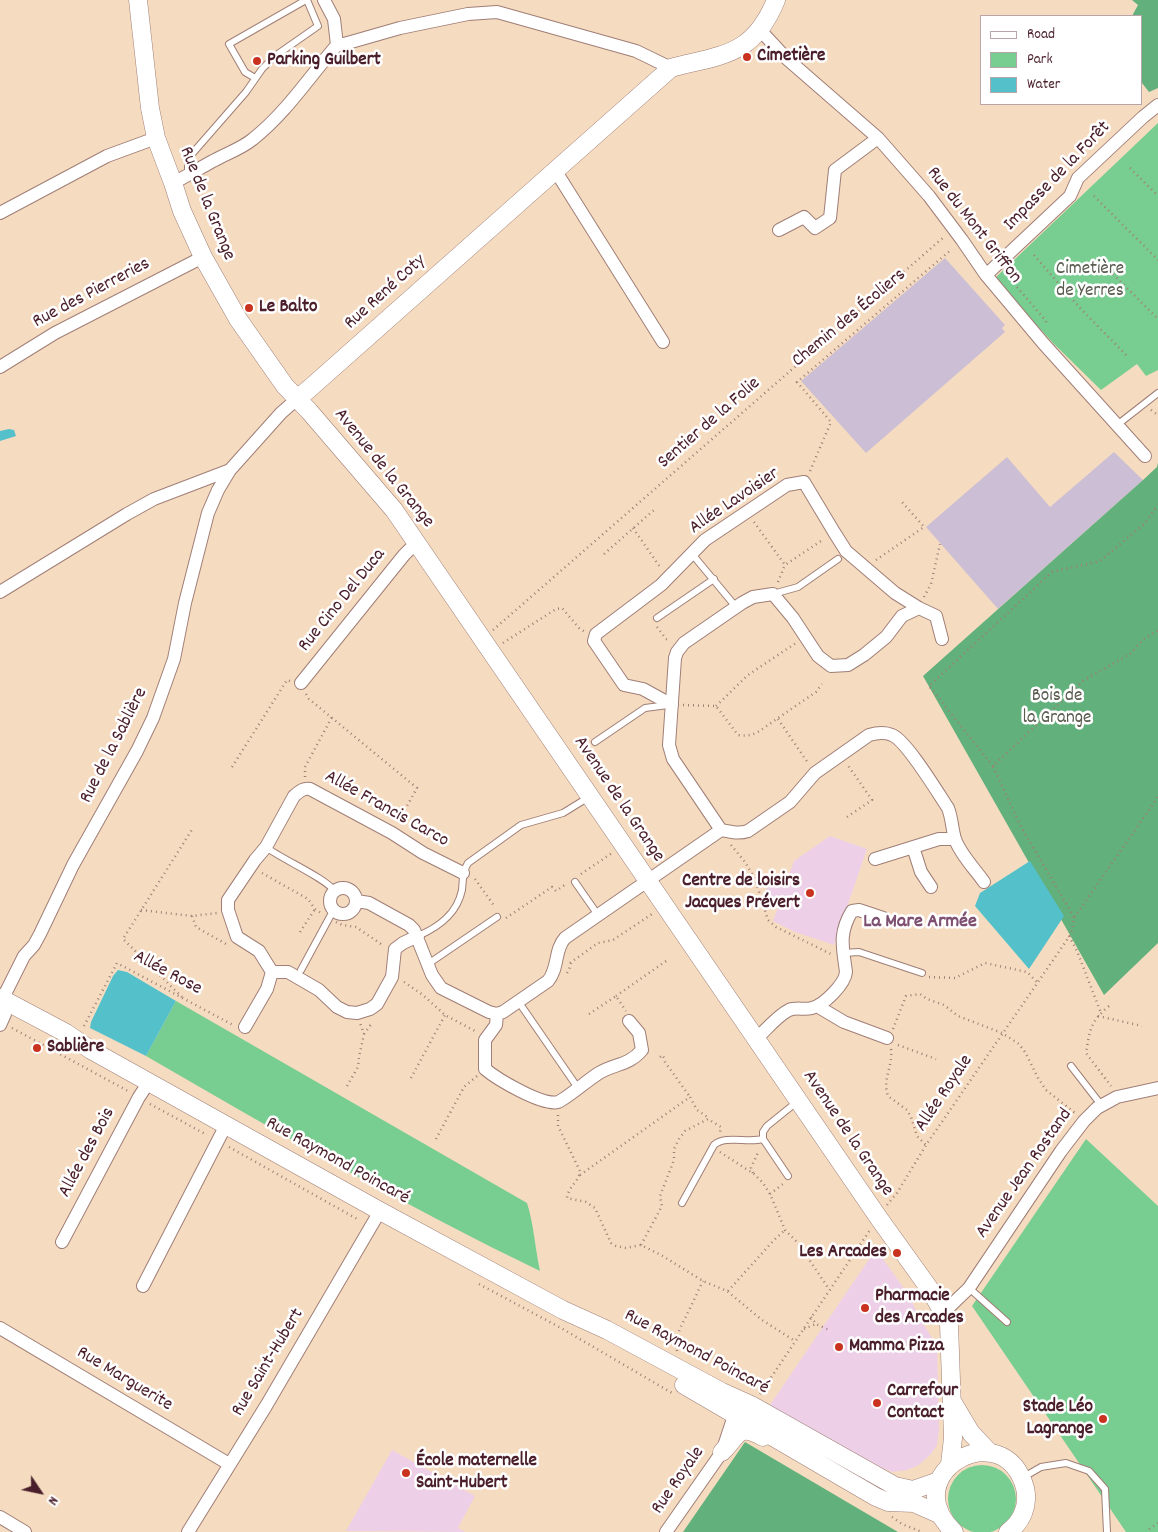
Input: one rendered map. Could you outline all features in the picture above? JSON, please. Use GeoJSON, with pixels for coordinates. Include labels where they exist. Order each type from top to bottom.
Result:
{"type":"FeatureCollection","features":[{"type":"Feature","properties":{"kind":"street","name":"Rue de la Grange"},"geometry":{"type":"LineString","coordinates":[[138,0],[150,108],[156,138],[181,179],[182,211],[203,258],[238,319],[285,386],[297,399]]}},
{"type":"Feature","properties":{"kind":"street"},"geometry":{"type":"LineString","coordinates":[[324,0],[334,19],[337,45]]}},
{"type":"Feature","properties":{"kind":"street","name":"Rue René Coty"},"geometry":{"type":"LineString","coordinates":[[0,592],[133,510],[230,470],[281,412],[671,68],[729,54],[746,45],[760,30],[771,13],[776,0]]}},
{"type":"Feature","properties":{"kind":"street"},"geometry":{"type":"LineString","coordinates":[[181,179],[243,146],[262,132],[337,45],[400,28],[468,14],[497,12],[636,51],[671,68]]}},
{"type":"Feature","properties":{"kind":"street","name":"Rue du Mont Griffon"},"geometry":{"type":"LineString","coordinates":[[760,30],[786,58],[878,138],[929,196],[986,275],[1043,343],[1145,456]]}},
{"type":"Feature","properties":{"kind":"street","name":"Impasse de la Forêt"},"geometry":{"type":"LineString","coordinates":[[986,275],[1070,196],[1078,178],[1158,105]]}},
{"type":"Feature","properties":{"kind":"street"},"geometry":{"type":"LineString","coordinates":[[0,213],[107,156],[156,138]]}},
{"type":"Feature","properties":{"kind":"street"},"geometry":{"type":"LineString","coordinates":[[779,230],[804,217],[815,228],[830,218],[836,170],[878,138]]}},
{"type":"Feature","properties":{"kind":"street"},"geometry":{"type":"LineString","coordinates":[[555,170],[663,342]]}},
{"type":"Feature","properties":{"kind":"street","name":"Rue des Pierreries"},"geometry":{"type":"LineString","coordinates":[[0,367],[55,333],[203,258]]}},
{"type":"Feature","properties":{"kind":"street","name":"Avenue de la Grange"},"geometry":{"type":"LineString","coordinates":[[297,399],[394,510],[944,1312],[949,1324],[953,1438],[950,1464]]}},
{"type":"Feature","properties":{"kind":"street","name":"Rue de la Sablière"},"geometry":{"type":"LineString","coordinates":[[1,1008],[24,956],[34,945],[40,934],[73,865],[153,718],[174,659],[185,603],[208,513],[218,490],[230,470]]}},
{"type":"Feature","properties":{"kind":"street","name":"Allée Lavoisier"},"geometry":{"type":"LineString","coordinates":[[594,638],[596,634],[661,585],[705,540],[787,485],[804,482],[846,551],[895,593],[936,616],[942,639]]}},
{"type":"Feature","properties":{"kind":"street","name":"Rue Cino Del Duca"},"geometry":{"type":"LineString","coordinates":[[301,683],[404,555],[416,543]]}},
{"type":"Feature","properties":{"kind":"street"},"geometry":{"type":"LineString","coordinates":[[919,608],[902,616],[886,637],[848,665],[831,666],[824,661],[773,594],[752,598],[736,607],[680,647],[675,658],[670,753],[722,830],[742,833],[748,831],[790,802],[815,773],[869,736],[876,733],[890,734],[903,744],[948,808],[952,817],[955,839],[984,882]]}},
{"type":"Feature","properties":{"kind":"street"},"geometry":{"type":"LineString","coordinates":[[594,638],[594,641],[624,685],[643,688],[672,705]]}},
{"type":"Feature","properties":{"kind":"street","name":"Allée Francis Carco"},"geometry":{"type":"LineString","coordinates":[[228,910],[228,900],[232,893],[266,847],[294,796],[305,788],[392,833],[447,866],[464,870]]}},
{"type":"Feature","properties":{"kind":"street"},"geometry":{"type":"LineString","coordinates":[[357,901],[370,903],[409,925],[414,930],[418,936],[434,981],[441,988],[470,1004],[497,1014],[503,1012],[548,981],[553,975],[562,942],[647,880],[722,830]]}},
{"type":"Feature","properties":{"kind":"street"},"geometry":{"type":"LineString","coordinates":[[875,860],[939,839],[955,839]]}},
{"type":"Feature","properties":{"kind":"street"},"geometry":{"type":"LineString","coordinates":[[913,847],[921,872],[931,887]]}},
{"type":"Feature","properties":{"kind":"street"},"geometry":{"type":"LineString","coordinates":[[346,888],[354,893],[357,901],[355,908],[349,914],[331,914],[330,903],[332,895],[338,889],[346,888]]}},
{"type":"Feature","properties":{"kind":"street"},"geometry":{"type":"LineString","coordinates":[[228,910],[237,937],[259,951],[272,972],[267,988],[245,1028]]}},
{"type":"Feature","properties":{"kind":"street"},"geometry":{"type":"LineString","coordinates":[[756,1039],[788,1010],[817,1006],[840,987],[846,972],[841,939],[852,912],[859,910],[883,918]]}},
{"type":"Feature","properties":{"kind":"street"},"geometry":{"type":"LineString","coordinates":[[272,972],[288,972],[319,990],[337,1007],[347,1012],[355,1013],[370,1009],[377,1004],[392,977],[395,949],[418,936]]}},
{"type":"Feature","properties":{"kind":"street"},"geometry":{"type":"LineString","coordinates":[[817,1006],[844,1022],[889,1040]]}},
{"type":"Feature","properties":{"kind":"street","name":"Rue Raymond Poincaré"},"geometry":{"type":"LineString","coordinates":[[1,1008],[66,1033],[91,1050],[380,1211],[563,1310],[607,1330],[722,1392],[753,1406],[895,1486],[913,1490],[939,1481]]}},
{"type":"Feature","properties":{"kind":"street"},"geometry":{"type":"LineString","coordinates":[[497,1014],[496,1024],[485,1040],[485,1069],[522,1092],[540,1100],[558,1102],[611,1067],[634,1058],[642,1050],[639,1033],[630,1021]]}},
{"type":"Feature","properties":{"kind":"street","name":"Allée des Bois"},"geometry":{"type":"LineString","coordinates":[[62,1242],[139,1097],[149,1082]]}},
{"type":"Feature","properties":{"kind":"street","name":"Avenue Jean Rostand"},"geometry":{"type":"LineString","coordinates":[[944,1312],[969,1288],[1084,1121],[1102,1106],[1117,1097],[1158,1088]]}},
{"type":"Feature","properties":{"kind":"street"},"geometry":{"type":"LineString","coordinates":[[143,1286],[226,1125]]}},
{"type":"Feature","properties":{"kind":"street","name":"Rue Saint-Hubert"},"geometry":{"type":"LineString","coordinates":[[188,1532],[380,1211]]}},
{"type":"Feature","properties":{"kind":"street","name":"Rue Raymond Poincaré"},"geometry":{"type":"LineString","coordinates":[[563,1310],[595,1333],[876,1497],[888,1502],[914,1503],[939,1514]]}},
{"type":"Feature","properties":{"kind":"street","name":"Rue Marguerite"},"geometry":{"type":"LineString","coordinates":[[0,1328],[230,1464]]}},
{"type":"Feature","properties":{"kind":"street","name":"Avenue de la Grange"},"geometry":{"type":"LineString","coordinates":[[951,1398],[971,1433],[990,1453],[1002,1457],[1013,1466],[1022,1478]]}},
{"type":"Feature","properties":{"kind":"street","name":"Rue Raymond Poincaré"},"geometry":{"type":"LineString","coordinates":[[735,1414],[741,1411],[748,1412],[766,1423],[781,1423]]}},
{"type":"Feature","properties":{"kind":"street","name":"Rue Royale"},"geometry":{"type":"LineString","coordinates":[[666,1532],[722,1452],[735,1414]]}},
{"type":"Feature","properties":{"kind":"street","name":"Rue Raymond Poincaré"},"geometry":{"type":"LineString","coordinates":[[722,1452],[738,1433],[745,1430],[798,1456],[813,1459]]}},
{"type":"Feature","properties":{"kind":"street"},"geometry":{"type":"LineString","coordinates":[[954,1532],[945,1524],[939,1514],[936,1492],[939,1481],[950,1464],[964,1456],[976,1452],[990,1453]]}},
{"type":"Feature","properties":{"kind":"street"},"geometry":{"type":"LineString","coordinates":[[1008,1532],[1023,1525],[1026,1492],[1022,1478]]}},
{"type":"Feature","properties":{"kind":"street"},"geometry":{"type":"LineString","coordinates":[[0,1517],[25,1532]]}},
{"type":"Feature","properties":{"kind":"lane"},"geometry":{"type":"LineString","coordinates":[[181,179],[192,155],[246,92],[255,78],[276,56],[318,26],[306,0],[229,44],[245,72],[255,78]]}},
{"type":"Feature","properties":{"kind":"lane"},"geometry":{"type":"LineString","coordinates":[[1117,425],[1158,393]]}},
{"type":"Feature","properties":{"kind":"lane"},"geometry":{"type":"LineString","coordinates":[[692,554],[736,607]]}},
{"type":"Feature","properties":{"kind":"lane"},"geometry":{"type":"LineString","coordinates":[[773,594],[798,587],[838,559]]}},
{"type":"Feature","properties":{"kind":"lane"},"geometry":{"type":"LineString","coordinates":[[657,618],[714,579]]}},
{"type":"Feature","properties":{"kind":"lane"},"geometry":{"type":"LineString","coordinates":[[595,742],[645,708],[672,705]]}},
{"type":"Feature","properties":{"kind":"lane"},"geometry":{"type":"LineString","coordinates":[[418,936],[446,920],[454,910],[459,900],[464,870],[468,864],[487,848],[522,826],[563,813],[590,796]]}},
{"type":"Feature","properties":{"kind":"lane"},"geometry":{"type":"LineString","coordinates":[[266,847],[327,884],[334,892]]}},
{"type":"Feature","properties":{"kind":"lane"},"geometry":{"type":"LineString","coordinates":[[573,881],[598,915]]}},
{"type":"Feature","properties":{"kind":"lane"},"geometry":{"type":"LineString","coordinates":[[301,970],[331,914]]}},
{"type":"Feature","properties":{"kind":"lane"},"geometry":{"type":"LineString","coordinates":[[428,964],[499,916]]}},
{"type":"Feature","properties":{"kind":"lane"},"geometry":{"type":"LineString","coordinates":[[844,956],[859,952],[924,974]]}},
{"type":"Feature","properties":{"kind":"lane"},"geometry":{"type":"LineString","coordinates":[[518,1001],[578,1088]]}},
{"type":"Feature","properties":{"kind":"lane"},"geometry":{"type":"LineString","coordinates":[[1071,1066],[1102,1106]]}},
{"type":"Feature","properties":{"kind":"lane"},"geometry":{"type":"LineString","coordinates":[[788,1176],[763,1139],[763,1132],[766,1126],[798,1101]]}},
{"type":"Feature","properties":{"kind":"lane"},"geometry":{"type":"LineString","coordinates":[[682,1203],[714,1145],[722,1140],[752,1142],[763,1139]]}},
{"type":"Feature","properties":{"kind":"lane"},"geometry":{"type":"LineString","coordinates":[[969,1288],[1008,1322]]}},
{"type":"Feature","properties":{"kind":"lane"},"geometry":{"type":"LineString","coordinates":[[1022,1478],[1042,1467],[1066,1463],[1089,1471],[1105,1489],[1107,1532]]}},
{"type":"Feature","properties":{"kind":"path"},"geometry":{"type":"LineString","coordinates":[[1130,168],[1158,196]]}},
{"type":"Feature","properties":{"kind":"path"},"geometry":{"type":"LineString","coordinates":[[1094,196],[1158,260]]}},
{"type":"Feature","properties":{"kind":"path","name":"Sentier de la Folie"},"geometry":{"type":"LineString","coordinates":[[487,645],[557,575],[954,229]]}},
{"type":"Feature","properties":{"kind":"path","name":"Chemin des Écoliers"},"geometry":{"type":"LineString","coordinates":[[809,472],[831,422],[797,382],[962,240]]}},
{"type":"Feature","properties":{"kind":"path"},"geometry":{"type":"LineString","coordinates":[[1034,255],[1079,307],[1126,356]]}},
{"type":"Feature","properties":{"kind":"path"},"geometry":{"type":"LineString","coordinates":[[1113,274],[1158,319]]}},
{"type":"Feature","properties":{"kind":"path"},"geometry":{"type":"LineString","coordinates":[[1017,287],[1046,321],[1046,328]]}},
{"type":"Feature","properties":{"kind":"path"},"geometry":{"type":"LineString","coordinates":[[866,567],[924,527],[902,502]]}},
{"type":"Feature","properties":{"kind":"path"},"geometry":{"type":"LineString","coordinates":[[1074,918],[1020,825],[993,766],[929,686],[1052,572],[1100,561],[1144,524],[1158,505]]}},
{"type":"Feature","properties":{"kind":"path"},"geometry":{"type":"LineString","coordinates":[[604,554],[654,510]]}},
{"type":"Feature","properties":{"kind":"path"},"geometry":{"type":"LineString","coordinates":[[747,512],[785,565]]}},
{"type":"Feature","properties":{"kind":"path"},"geometry":{"type":"LineString","coordinates":[[633,528],[660,567],[671,575]]}},
{"type":"Feature","properties":{"kind":"path"},"geometry":{"type":"LineString","coordinates":[[773,594],[785,565],[834,532]]}},
{"type":"Feature","properties":{"kind":"path"},"geometry":{"type":"LineString","coordinates":[[919,608],[931,584],[940,544]]}},
{"type":"Feature","properties":{"kind":"path"},"geometry":{"type":"LineString","coordinates":[[487,645],[508,639],[556,609],[562,608],[579,628],[594,638]]}},
{"type":"Feature","properties":{"kind":"path"},"geometry":{"type":"LineString","coordinates":[[993,766],[1084,680],[1130,654],[1144,639],[1158,630]]}},
{"type":"Feature","properties":{"kind":"path"},"geometry":{"type":"LineString","coordinates":[[672,705],[716,706],[748,675],[806,637]]}},
{"type":"Feature","properties":{"kind":"path"},"geometry":{"type":"LineString","coordinates":[[232,767],[287,680],[301,683],[309,699],[417,788],[392,833]]}},
{"type":"Feature","properties":{"kind":"path"},"geometry":{"type":"LineString","coordinates":[[716,706],[738,735],[746,736],[757,733],[778,719],[816,692],[822,684]]}},
{"type":"Feature","properties":{"kind":"path"},"geometry":{"type":"LineString","coordinates":[[305,788],[305,768],[332,717]]}},
{"type":"Feature","properties":{"kind":"path"},"geometry":{"type":"LineString","coordinates":[[778,719],[815,773]]}},
{"type":"Feature","properties":{"kind":"path"},"geometry":{"type":"LineString","coordinates":[[841,755],[872,800],[847,817]]}},
{"type":"Feature","properties":{"kind":"path","name":"Allée Royale"},"geometry":{"type":"LineString","coordinates":[[753,1406],[878,1217],[897,1193],[926,1145],[1069,936],[1074,918],[1158,797]]}},
{"type":"Feature","properties":{"kind":"path"},"geometry":{"type":"LineString","coordinates":[[185,999],[124,939],[194,828]]}},
{"type":"Feature","properties":{"kind":"path"},"geometry":{"type":"LineString","coordinates":[[722,830],[745,862],[755,880],[768,920],[776,927],[823,951],[844,956]]}},
{"type":"Feature","properties":{"kind":"path"},"geometry":{"type":"LineString","coordinates":[[580,875],[623,845]]}},
{"type":"Feature","properties":{"kind":"path"},"geometry":{"type":"LineString","coordinates":[[251,866],[308,899],[315,909],[331,914],[342,925],[356,927],[387,948]]}},
{"type":"Feature","properties":{"kind":"path"},"geometry":{"type":"LineString","coordinates":[[464,870],[471,873],[499,916],[552,886],[556,891],[573,881]]}},
{"type":"Feature","properties":{"kind":"path"},"geometry":{"type":"LineString","coordinates":[[565,978],[571,963],[598,943],[613,940],[654,913],[648,905],[659,898]]}},
{"type":"Feature","properties":{"kind":"path"},"geometry":{"type":"LineString","coordinates":[[300,932],[315,909]]}},
{"type":"Feature","properties":{"kind":"path"},"geometry":{"type":"LineString","coordinates":[[142,910],[192,916],[228,910]]}},
{"type":"Feature","properties":{"kind":"path"},"geometry":{"type":"LineString","coordinates":[[192,916],[196,927],[230,946],[234,946],[242,941]]}},
{"type":"Feature","properties":{"kind":"path"},"geometry":{"type":"LineString","coordinates":[[1069,936],[1077,951],[1101,1013]]}},
{"type":"Feature","properties":{"kind":"path"},"geometry":{"type":"LineString","coordinates":[[589,1014],[669,959]]}},
{"type":"Feature","properties":{"kind":"path"},"geometry":{"type":"LineString","coordinates":[[557,960],[571,963]]}},
{"type":"Feature","properties":{"kind":"path","name":"Allée Rose"},"geometry":{"type":"LineString","coordinates":[[81,1031],[118,963],[241,1030],[245,1028]]}},
{"type":"Feature","properties":{"kind":"path"},"geometry":{"type":"LineString","coordinates":[[924,974],[955,978],[985,963],[1027,972],[1037,982]]}},
{"type":"Feature","properties":{"kind":"path"},"geometry":{"type":"LineString","coordinates":[[392,977],[404,982],[423,995],[445,1015],[484,1036],[485,1040]]}},
{"type":"Feature","properties":{"kind":"path"},"geometry":{"type":"LineString","coordinates":[[926,1145],[917,1136],[907,1110],[888,1096],[885,1084],[892,1063],[889,1040],[906,996],[920,994],[944,1005],[958,1016],[1002,1033],[1019,1044],[1046,1090],[1084,1121]]}},
{"type":"Feature","properties":{"kind":"path"},"geometry":{"type":"LineString","coordinates":[[616,996],[632,1020],[630,1021]]}},
{"type":"Feature","properties":{"kind":"path"},"geometry":{"type":"LineString","coordinates":[[1109,1006],[1098,1016],[1091,1027],[1086,1052],[1117,1097]]}},
{"type":"Feature","properties":{"kind":"path"},"geometry":{"type":"LineString","coordinates":[[347,1086],[358,1067],[364,1034],[355,1013]]}},
{"type":"Feature","properties":{"kind":"path"},"geometry":{"type":"LineString","coordinates":[[411,1078],[445,1015]]}},
{"type":"Feature","properties":{"kind":"path"},"geometry":{"type":"LineString","coordinates":[[1098,1016],[1142,1026]]}},
{"type":"Feature","properties":{"kind":"path"},"geometry":{"type":"LineString","coordinates":[[889,1040],[936,1059]]}},
{"type":"Feature","properties":{"kind":"path"},"geometry":{"type":"LineString","coordinates":[[660,1058],[662,1055],[697,1110],[721,1127],[722,1140]]}},
{"type":"Feature","properties":{"kind":"path"},"geometry":{"type":"LineString","coordinates":[[436,1139],[464,1088],[485,1069]]}},
{"type":"Feature","properties":{"kind":"path"},"geometry":{"type":"LineString","coordinates":[[690,1097],[580,1174],[570,1186],[567,1198],[586,1202],[595,1208],[611,1243],[626,1248],[641,1244],[703,1281],[727,1291],[762,1320],[795,1341]]}},
{"type":"Feature","properties":{"kind":"path"},"geometry":{"type":"LineString","coordinates":[[558,1102],[558,1126],[580,1174]]}},
{"type":"Feature","properties":{"kind":"path"},"geometry":{"type":"LineString","coordinates":[[641,1244],[662,1206],[660,1196],[674,1160],[674,1149],[678,1139],[685,1131],[711,1120]]}},
{"type":"Feature","properties":{"kind":"path"},"geometry":{"type":"LineString","coordinates":[[714,1145],[718,1151],[754,1174],[763,1183],[770,1194],[785,1230],[830,1289]]}},
{"type":"Feature","properties":{"kind":"path"},"geometry":{"type":"LineString","coordinates":[[754,1174],[751,1168],[760,1150],[767,1146]]}},
{"type":"Feature","properties":{"kind":"path"},"geometry":{"type":"LineString","coordinates":[[770,1194],[789,1180],[788,1176]]}},
{"type":"Feature","properties":{"kind":"path"},"geometry":{"type":"LineString","coordinates":[[727,1291],[785,1230]]}},
{"type":"Feature","properties":{"kind":"path"},"geometry":{"type":"LineString","coordinates":[[676,1354],[676,1341],[680,1326],[691,1308],[703,1281]]}},
{"type":"Feature","properties":{"kind":"path"},"geometry":{"type":"LineString","coordinates":[[811,1317],[816,1324],[829,1330]]}},
{"type":"Feature","properties":{"kind":"path"},"geometry":{"type":"LineString","coordinates":[[803,1329],[816,1324]]}},
{"type":"Feature","properties":{"kind":"path"},"geometry":{"type":"LineString","coordinates":[[1150,1529],[1158,1523]]}},
{"type":"Feature","properties":{"kind":"shaded area"},"geometry":{"type":"Polygon","coordinates":[[[945,258],[1005,325],[1002,328],[1005,332],[866,453],[801,381],[945,258]]]}},
{"type":"Feature","properties":{"kind":"shaded area"},"geometry":{"type":"Polygon","coordinates":[[[1114,452],[1143,480],[998,609],[926,527],[1007,457],[1050,507],[1114,452]]]}},
{"type":"Feature","properties":{"kind":"shaded area","name":"Centre de loisirs Jacques Prévert"},"geometry":{"type":"Polygon","coordinates":[[[830,836],[867,849],[834,945],[795,932],[773,921],[778,907],[766,889],[790,872],[794,861],[830,836]]]}},
{"type":"Feature","properties":{"kind":"shaded area"},"geometry":{"type":"Polygon","coordinates":[[[876,1249],[910,1297],[919,1317],[937,1346],[939,1430],[937,1445],[931,1454],[919,1465],[907,1470],[892,1472],[779,1413],[770,1405],[876,1249]]]}},
{"type":"Feature","properties":{"kind":"shaded area","name":"École maternelle Saint-Hubert"},"geometry":{"type":"Polygon","coordinates":[[[392,1450],[475,1496],[458,1528],[465,1532],[346,1531],[392,1450]]]}},
{"type":"Feature","properties":{"kind":"green space"},"geometry":{"type":"Polygon","coordinates":[[[1132,0],[1158,0],[1158,88],[1149,92],[1143,84],[1143,15],[1133,15],[1138,5],[1132,0]]]}},
{"type":"Feature","properties":{"kind":"green space","name":"Cimetière de Yerres"},"geometry":{"type":"Polygon","coordinates":[[[1158,123],[1158,370],[1146,376],[1137,364],[1101,390],[1054,344],[994,279],[1158,123]]]}},
{"type":"Feature","properties":{"kind":"green space","name":"Bois de la Grange"},"geometry":{"type":"Polygon","coordinates":[[[1158,463],[1158,943],[1104,995],[923,676],[1143,480],[1157,467],[1158,463]]]}},
{"type":"Feature","properties":{"kind":"green space"},"geometry":{"type":"Polygon","coordinates":[[[176,1001],[527,1203],[540,1271],[390,1194],[146,1056],[176,1001]]]}},
{"type":"Feature","properties":{"kind":"green space","name":"Stade Léo Lagrange"},"geometry":{"type":"Polygon","coordinates":[[[1086,1139],[1158,1206],[1158,1532],[1126,1532],[972,1306],[1086,1139]]]}},
{"type":"Feature","properties":{"kind":"green space"},"geometry":{"type":"Polygon","coordinates":[[[745,1442],[898,1532],[683,1532],[745,1442]]]}},
{"type":"Feature","properties":{"kind":"green space"},"geometry":{"type":"Polygon","coordinates":[[[982,1465],[995,1468],[1006,1475],[1013,1486],[1016,1499],[1013,1512],[1006,1523],[995,1530],[982,1533],[969,1530],[958,1523],[951,1512],[948,1499],[951,1486],[958,1475],[969,1468],[982,1465]]]}},
{"type":"Feature","properties":{"kind":"water"},"geometry":{"type":"Polygon","coordinates":[[[14,430],[16,436],[0,441],[0,431],[14,430]]]}},
{"type":"Feature","properties":{"kind":"water"},"geometry":{"type":"Polygon","coordinates":[[[1030,861],[1064,916],[1029,969],[975,906],[980,893],[1030,861]]]}},
{"type":"Feature","properties":{"kind":"water"},"geometry":{"type":"Polygon","coordinates":[[[118,970],[127,972],[176,1001],[146,1056],[90,1028],[91,1022],[113,976],[118,970]]]}},
{"type":"Feature","properties":{"kind":"place","name":"Cimetière"},"geometry":{"type":"Point","coordinates":[747,57]}},
{"type":"Feature","properties":{"kind":"place","name":"Parking Guilbert"},"geometry":{"type":"Point","coordinates":[257,61]}},
{"type":"Feature","properties":{"kind":"place","name":"Le Balto"},"geometry":{"type":"Point","coordinates":[249,308]}},
{"type":"Feature","properties":{"kind":"place","name":"Centre de loisirs Jacques Prévert"},"geometry":{"type":"Point","coordinates":[810,893]}},
{"type":"Feature","properties":{"kind":"place","name":"Sablière"},"geometry":{"type":"Point","coordinates":[37,1048]}},
{"type":"Feature","properties":{"kind":"place","name":"Les Arcades"},"geometry":{"type":"Point","coordinates":[897,1253]}},
{"type":"Feature","properties":{"kind":"place","name":"Pharmacie des Arcades"},"geometry":{"type":"Point","coordinates":[865,1308]}},
{"type":"Feature","properties":{"kind":"place","name":"Mamma Pizza"},"geometry":{"type":"Point","coordinates":[839,1347]}},
{"type":"Feature","properties":{"kind":"place","name":"Carrefour Contact"},"geometry":{"type":"Point","coordinates":[877,1403]}},
{"type":"Feature","properties":{"kind":"place","name":"Stade Léo Lagrange"},"geometry":{"type":"Point","coordinates":[1103,1419]}},
{"type":"Feature","properties":{"kind":"place","name":"École maternelle Saint-Hubert"},"geometry":{"type":"Point","coordinates":[406,1473]}},
{"type":"Feature","properties":{"kind":"district","name":"La Mare Armée"},"geometry":{"type":"Point","coordinates":[920,923]}}]}
